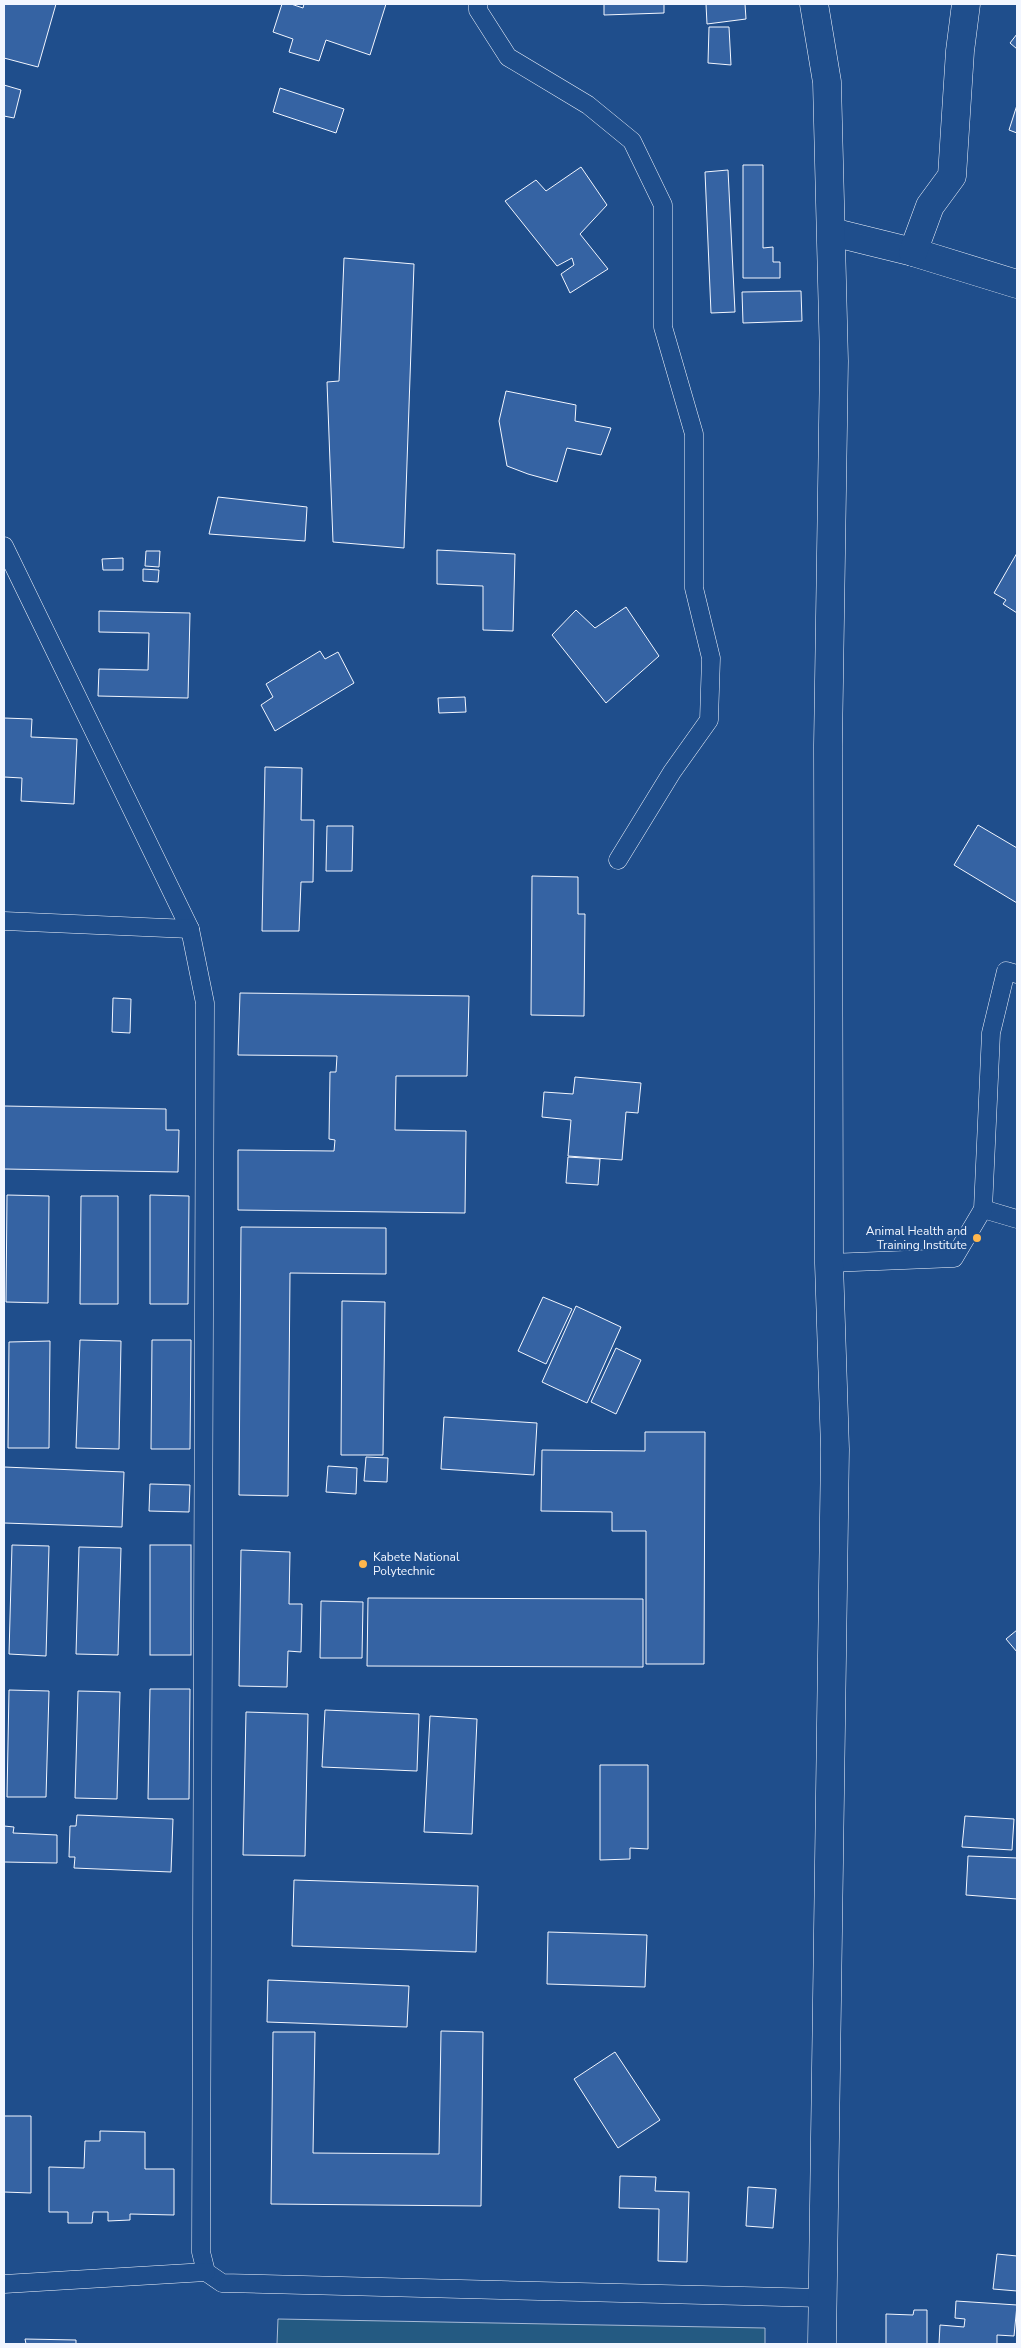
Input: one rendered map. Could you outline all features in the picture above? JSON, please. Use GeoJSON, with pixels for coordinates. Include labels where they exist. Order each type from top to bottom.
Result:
{"type":"FeatureCollection","features":[{"type":"Feature","properties":{"kind":"street"},"geometry":{"type":"LineString","coordinates":[[814,4],[827,82],[834,362],[828,746],[828,1263],[835,1449],[822,2344]]}},
{"type":"Feature","properties":{"kind":"street"},"geometry":{"type":"LineString","coordinates":[[913,252],[930,206],[952,176],[960,51],[966,4]]}},
{"type":"Feature","properties":{"kind":"street"},"geometry":{"type":"LineString","coordinates":[[832,232],[913,252],[1017,284]]}},
{"type":"Feature","properties":{"kind":"lane"},"geometry":{"type":"LineString","coordinates":[[478,4],[478,10],[508,57],[588,105],[632,141],[663,205],[663,327],[694,434],[694,588],[711,658],[709,720],[672,772],[618,860]]}},
{"type":"Feature","properties":{"kind":"lane"},"geometry":{"type":"LineString","coordinates":[[4,546],[190,930],[205,1003],[201,2252],[206,2272]]}},
{"type":"Feature","properties":{"kind":"lane"},"geometry":{"type":"LineString","coordinates":[[4,921],[190,930]]}},
{"type":"Feature","properties":{"kind":"lane"},"geometry":{"type":"LineString","coordinates":[[828,1263],[954,1258],[983,1209],[991,1033],[1006,971],[1017,974]]}},
{"type":"Feature","properties":{"kind":"lane"},"geometry":{"type":"LineString","coordinates":[[983,1209],[1017,1219]]}},
{"type":"Feature","properties":{"kind":"lane"},"geometry":{"type":"LineString","coordinates":[[4,2284],[206,2272],[222,2283],[822,2298]]}},
{"type":"Feature","properties":{"kind":"shaded area"},"geometry":{"type":"Polygon","coordinates":[[[278,2319],[765,2328],[765,2344],[277,2344],[278,2319]]]}},
{"type":"Feature","properties":{"kind":"building"},"geometry":{"type":"Polygon","coordinates":[[[4,4],[56,4],[38,67],[4,58],[4,4]]]}},
{"type":"Feature","properties":{"kind":"building"},"geometry":{"type":"Polygon","coordinates":[[[282,4],[291,4],[303,8],[304,4],[386,4],[370,55],[326,40],[319,61],[289,52],[293,39],[273,32],[282,4]]]}},
{"type":"Feature","properties":{"kind":"building"},"geometry":{"type":"Polygon","coordinates":[[[604,4],[664,4],[664,13],[604,15],[604,4]]]}},
{"type":"Feature","properties":{"kind":"building"},"geometry":{"type":"Polygon","coordinates":[[[706,4],[745,4],[746,19],[707,24],[706,4]]]}},
{"type":"Feature","properties":{"kind":"building"},"geometry":{"type":"Polygon","coordinates":[[[709,27],[729,27],[731,65],[708,63],[709,27]]]}},
{"type":"Feature","properties":{"kind":"building"},"geometry":{"type":"Polygon","coordinates":[[[1017,34],[1017,49],[1010,43],[1017,34]]]}},
{"type":"Feature","properties":{"kind":"building"},"geometry":{"type":"Polygon","coordinates":[[[4,85],[21,90],[14,118],[4,116],[4,85]]]}},
{"type":"Feature","properties":{"kind":"building"},"geometry":{"type":"Polygon","coordinates":[[[280,88],[344,109],[336,133],[273,112],[280,88]]]}},
{"type":"Feature","properties":{"kind":"building"},"geometry":{"type":"Polygon","coordinates":[[[1017,105],[1017,133],[1009,130],[1017,105]]]}},
{"type":"Feature","properties":{"kind":"building"},"geometry":{"type":"Polygon","coordinates":[[[743,165],[763,165],[763,248],[773,247],[773,262],[780,262],[780,278],[743,278],[743,165]]]}},
{"type":"Feature","properties":{"kind":"building"},"geometry":{"type":"Polygon","coordinates":[[[581,167],[607,205],[580,234],[608,269],[570,293],[561,274],[574,265],[572,258],[557,266],[505,201],[536,180],[546,191],[581,167]]]}},
{"type":"Feature","properties":{"kind":"building"},"geometry":{"type":"Polygon","coordinates":[[[728,170],[735,312],[711,313],[705,172],[728,170]]]}},
{"type":"Feature","properties":{"kind":"building"},"geometry":{"type":"Polygon","coordinates":[[[344,258],[414,264],[404,548],[333,542],[327,382],[339,381],[344,258]]]}},
{"type":"Feature","properties":{"kind":"building"},"geometry":{"type":"Polygon","coordinates":[[[801,291],[802,321],[743,323],[742,292],[801,291]]]}},
{"type":"Feature","properties":{"kind":"building"},"geometry":{"type":"Polygon","coordinates":[[[506,391],[576,405],[575,421],[611,428],[601,455],[567,448],[557,482],[507,466],[499,421],[506,391]]]}},
{"type":"Feature","properties":{"kind":"building"},"geometry":{"type":"Polygon","coordinates":[[[218,497],[307,507],[305,541],[209,534],[218,497]]]}},
{"type":"Feature","properties":{"kind":"building"},"geometry":{"type":"Polygon","coordinates":[[[437,550],[515,554],[513,631],[483,630],[483,586],[437,584],[437,550]]]}},
{"type":"Feature","properties":{"kind":"building"},"geometry":{"type":"Polygon","coordinates":[[[146,551],[160,551],[159,567],[145,566],[146,551]]]}},
{"type":"Feature","properties":{"kind":"building"},"geometry":{"type":"Polygon","coordinates":[[[1017,553],[1017,613],[1003,604],[1006,600],[994,593],[1017,553]]]}},
{"type":"Feature","properties":{"kind":"building"},"geometry":{"type":"Polygon","coordinates":[[[123,558],[123,570],[103,570],[102,559],[123,558]]]}},
{"type":"Feature","properties":{"kind":"building"},"geometry":{"type":"Polygon","coordinates":[[[143,569],[159,570],[158,582],[143,581],[143,569]]]}},
{"type":"Feature","properties":{"kind":"building"},"geometry":{"type":"Polygon","coordinates":[[[626,607],[659,656],[606,703],[552,635],[576,610],[595,628],[626,607]]]}},
{"type":"Feature","properties":{"kind":"building"},"geometry":{"type":"Polygon","coordinates":[[[99,611],[190,613],[188,698],[98,696],[99,669],[148,670],[149,633],[99,632],[99,611]]]}},
{"type":"Feature","properties":{"kind":"building"},"geometry":{"type":"Polygon","coordinates":[[[320,651],[325,659],[338,652],[354,683],[275,731],[261,705],[273,697],[266,684],[320,651]]]}},
{"type":"Feature","properties":{"kind":"building"},"geometry":{"type":"Polygon","coordinates":[[[465,697],[466,712],[439,713],[438,698],[465,697]]]}},
{"type":"Feature","properties":{"kind":"building"},"geometry":{"type":"Polygon","coordinates":[[[4,718],[32,719],[31,737],[77,739],[74,804],[21,801],[22,778],[4,777],[4,718]]]}},
{"type":"Feature","properties":{"kind":"building"},"geometry":{"type":"Polygon","coordinates":[[[265,767],[302,768],[301,820],[314,820],[313,882],[301,882],[299,931],[262,931],[265,767]]]}},
{"type":"Feature","properties":{"kind":"building"},"geometry":{"type":"Polygon","coordinates":[[[978,825],[1017,848],[1017,903],[954,865],[978,825]]]}},
{"type":"Feature","properties":{"kind":"building"},"geometry":{"type":"Polygon","coordinates":[[[327,826],[353,826],[352,871],[326,871],[327,826]]]}},
{"type":"Feature","properties":{"kind":"building"},"geometry":{"type":"Polygon","coordinates":[[[532,876],[578,877],[578,914],[585,914],[584,1016],[531,1015],[532,876]]]}},
{"type":"Feature","properties":{"kind":"building"},"geometry":{"type":"Polygon","coordinates":[[[240,993],[469,996],[467,1076],[396,1076],[395,1130],[466,1131],[465,1213],[238,1210],[238,1150],[334,1151],[335,1140],[329,1139],[330,1072],[336,1072],[337,1056],[238,1055],[240,993]]]}},
{"type":"Feature","properties":{"kind":"building"},"geometry":{"type":"Polygon","coordinates":[[[113,998],[131,999],[130,1033],[112,1032],[113,998]]]}},
{"type":"Feature","properties":{"kind":"building"},"geometry":{"type":"Polygon","coordinates":[[[575,1077],[641,1083],[638,1113],[626,1112],[622,1160],[568,1156],[571,1120],[542,1117],[544,1092],[573,1094],[575,1077]]]}},
{"type":"Feature","properties":{"kind":"building"},"geometry":{"type":"Polygon","coordinates":[[[4,1106],[166,1109],[166,1130],[179,1130],[178,1172],[4,1169],[4,1106]]]}},
{"type":"Feature","properties":{"kind":"building"},"geometry":{"type":"Polygon","coordinates":[[[568,1157],[600,1159],[598,1185],[566,1183],[568,1157]]]}},
{"type":"Feature","properties":{"kind":"building"},"geometry":{"type":"Polygon","coordinates":[[[7,1195],[49,1196],[48,1303],[6,1302],[7,1195]]]}},
{"type":"Feature","properties":{"kind":"building"},"geometry":{"type":"Polygon","coordinates":[[[150,1195],[189,1196],[188,1304],[150,1304],[150,1195]]]}},
{"type":"Feature","properties":{"kind":"building"},"geometry":{"type":"Polygon","coordinates":[[[81,1196],[118,1196],[118,1304],[80,1304],[81,1196]]]}},
{"type":"Feature","properties":{"kind":"building"},"geometry":{"type":"Polygon","coordinates":[[[241,1227],[386,1228],[386,1274],[290,1273],[288,1496],[239,1495],[241,1227]]]}},
{"type":"Feature","properties":{"kind":"building"},"geometry":{"type":"Polygon","coordinates":[[[543,1297],[572,1309],[546,1364],[518,1351],[543,1297]]]}},
{"type":"Feature","properties":{"kind":"building"},"geometry":{"type":"Polygon","coordinates":[[[342,1301],[385,1302],[383,1455],[341,1455],[342,1301]]]}},
{"type":"Feature","properties":{"kind":"building"},"geometry":{"type":"Polygon","coordinates":[[[576,1306],[621,1327],[587,1403],[542,1382],[576,1306]]]}},
{"type":"Feature","properties":{"kind":"building"},"geometry":{"type":"Polygon","coordinates":[[[80,1340],[121,1341],[119,1449],[76,1448],[80,1340]]]}},
{"type":"Feature","properties":{"kind":"building"},"geometry":{"type":"Polygon","coordinates":[[[152,1340],[191,1340],[190,1449],[151,1449],[152,1340]]]}},
{"type":"Feature","properties":{"kind":"building"},"geometry":{"type":"Polygon","coordinates":[[[50,1341],[49,1448],[8,1448],[9,1342],[50,1341]]]}},
{"type":"Feature","properties":{"kind":"building"},"geometry":{"type":"Polygon","coordinates":[[[616,1348],[641,1360],[616,1414],[591,1402],[616,1348]]]}},
{"type":"Feature","properties":{"kind":"building"},"geometry":{"type":"Polygon","coordinates":[[[444,1417],[537,1423],[534,1475],[441,1469],[444,1417]]]}},
{"type":"Feature","properties":{"kind":"building"},"geometry":{"type":"Polygon","coordinates":[[[645,1432],[705,1432],[704,1664],[646,1664],[646,1531],[612,1531],[612,1512],[541,1511],[542,1450],[645,1451],[645,1432]]]}},
{"type":"Feature","properties":{"kind":"building"},"geometry":{"type":"Polygon","coordinates":[[[366,1457],[388,1458],[387,1482],[364,1481],[366,1457]]]}},
{"type":"Feature","properties":{"kind":"building"},"geometry":{"type":"Polygon","coordinates":[[[328,1466],[357,1468],[356,1494],[326,1492],[328,1466]]]}},
{"type":"Feature","properties":{"kind":"building"},"geometry":{"type":"Polygon","coordinates":[[[4,1467],[124,1472],[122,1527],[4,1523],[4,1467]]]}},
{"type":"Feature","properties":{"kind":"building"},"geometry":{"type":"Polygon","coordinates":[[[150,1484],[190,1485],[189,1512],[149,1511],[150,1484]]]}},
{"type":"Feature","properties":{"kind":"building"},"geometry":{"type":"Polygon","coordinates":[[[12,1545],[49,1546],[46,1656],[9,1654],[12,1545]]]}},
{"type":"Feature","properties":{"kind":"building"},"geometry":{"type":"Polygon","coordinates":[[[150,1545],[191,1545],[191,1655],[150,1655],[150,1545]]]}},
{"type":"Feature","properties":{"kind":"building"},"geometry":{"type":"Polygon","coordinates":[[[79,1547],[121,1548],[118,1655],[76,1654],[79,1547]]]}},
{"type":"Feature","properties":{"kind":"building"},"geometry":{"type":"Polygon","coordinates":[[[241,1550],[290,1552],[289,1604],[302,1604],[301,1652],[288,1651],[287,1687],[239,1686],[241,1550]]]}},
{"type":"Feature","properties":{"kind":"building"},"geometry":{"type":"Polygon","coordinates":[[[368,1598],[643,1599],[643,1667],[367,1666],[368,1598]]]}},
{"type":"Feature","properties":{"kind":"building"},"geometry":{"type":"Polygon","coordinates":[[[321,1601],[363,1602],[362,1658],[320,1658],[321,1601]]]}},
{"type":"Feature","properties":{"kind":"building"},"geometry":{"type":"Polygon","coordinates":[[[1017,1630],[1017,1652],[1006,1639],[1017,1630]]]}},
{"type":"Feature","properties":{"kind":"building"},"geometry":{"type":"Polygon","coordinates":[[[150,1689],[190,1689],[189,1799],[148,1799],[150,1689]]]}},
{"type":"Feature","properties":{"kind":"building"},"geometry":{"type":"Polygon","coordinates":[[[9,1690],[49,1691],[46,1797],[7,1797],[9,1690]]]}},
{"type":"Feature","properties":{"kind":"building"},"geometry":{"type":"Polygon","coordinates":[[[78,1691],[120,1692],[117,1799],[75,1798],[78,1691]]]}},
{"type":"Feature","properties":{"kind":"building"},"geometry":{"type":"Polygon","coordinates":[[[325,1710],[419,1714],[417,1771],[322,1767],[325,1710]]]}},
{"type":"Feature","properties":{"kind":"building"},"geometry":{"type":"Polygon","coordinates":[[[246,1712],[308,1714],[305,1856],[243,1855],[246,1712]]]}},
{"type":"Feature","properties":{"kind":"building"},"geometry":{"type":"Polygon","coordinates":[[[430,1716],[477,1719],[472,1834],[424,1832],[430,1716]]]}},
{"type":"Feature","properties":{"kind":"building"},"geometry":{"type":"Polygon","coordinates":[[[600,1765],[648,1765],[648,1849],[630,1848],[630,1859],[600,1860],[600,1765]]]}},
{"type":"Feature","properties":{"kind":"building"},"geometry":{"type":"Polygon","coordinates":[[[77,1815],[173,1819],[171,1872],[74,1868],[75,1857],[69,1857],[70,1826],[76,1826],[77,1815]]]}},
{"type":"Feature","properties":{"kind":"building"},"geometry":{"type":"Polygon","coordinates":[[[965,1816],[1014,1819],[1012,1850],[962,1847],[965,1816]]]}},
{"type":"Feature","properties":{"kind":"building"},"geometry":{"type":"Polygon","coordinates":[[[4,1826],[14,1827],[13,1833],[57,1835],[57,1863],[4,1862],[4,1826]]]}},
{"type":"Feature","properties":{"kind":"building"},"geometry":{"type":"Polygon","coordinates":[[[968,1856],[1017,1858],[1017,1899],[966,1895],[968,1856]]]}},
{"type":"Feature","properties":{"kind":"building"},"geometry":{"type":"Polygon","coordinates":[[[294,1880],[478,1886],[476,1952],[292,1946],[294,1880]]]}},
{"type":"Feature","properties":{"kind":"building"},"geometry":{"type":"Polygon","coordinates":[[[548,1932],[647,1935],[645,1987],[547,1984],[548,1932]]]}},
{"type":"Feature","properties":{"kind":"building"},"geometry":{"type":"Polygon","coordinates":[[[268,1980],[409,1986],[407,2027],[267,2022],[268,1980]]]}},
{"type":"Feature","properties":{"kind":"building"},"geometry":{"type":"Polygon","coordinates":[[[441,2031],[483,2032],[481,2206],[271,2204],[273,2032],[315,2032],[313,2153],[439,2154],[441,2031]]]}},
{"type":"Feature","properties":{"kind":"building"},"geometry":{"type":"Polygon","coordinates":[[[615,2052],[660,2120],[618,2148],[574,2079],[615,2052]]]}},
{"type":"Feature","properties":{"kind":"building"},"geometry":{"type":"Polygon","coordinates":[[[4,2116],[31,2116],[31,2193],[4,2192],[4,2116]]]}},
{"type":"Feature","properties":{"kind":"building"},"geometry":{"type":"Polygon","coordinates":[[[100,2131],[145,2132],[145,2169],[174,2169],[174,2215],[130,2214],[130,2220],[108,2221],[108,2212],[93,2212],[92,2223],[68,2223],[68,2212],[49,2212],[49,2167],[84,2168],[85,2141],[100,2141],[100,2131]]]}},
{"type":"Feature","properties":{"kind":"building"},"geometry":{"type":"Polygon","coordinates":[[[620,2176],[656,2177],[655,2191],[689,2192],[687,2262],[658,2261],[659,2209],[619,2208],[620,2176]]]}},
{"type":"Feature","properties":{"kind":"building"},"geometry":{"type":"Polygon","coordinates":[[[748,2187],[776,2189],[773,2228],[746,2226],[748,2187]]]}},
{"type":"Feature","properties":{"kind":"building"},"geometry":{"type":"Polygon","coordinates":[[[997,2254],[1017,2256],[1017,2291],[993,2289],[997,2254]]]}},
{"type":"Feature","properties":{"kind":"building"},"geometry":{"type":"Polygon","coordinates":[[[956,2301],[1017,2305],[1014,2336],[997,2335],[997,2344],[939,2344],[940,2325],[964,2327],[965,2319],[955,2318],[956,2301]]]}},
{"type":"Feature","properties":{"kind":"building"},"geometry":{"type":"Polygon","coordinates":[[[914,2310],[927,2310],[927,2344],[886,2344],[886,2314],[913,2315],[914,2310]]]}},
{"type":"Feature","properties":{"kind":"building"},"geometry":{"type":"Polygon","coordinates":[[[25,2339],[76,2340],[76,2344],[26,2344],[25,2339]]]}},
{"type":"Feature","properties":{"kind":"place","name":"Animal Health and Training Institute"},"geometry":{"type":"Point","coordinates":[977,1238]}},
{"type":"Feature","properties":{"kind":"place","name":"Kabete National Polytechnic"},"geometry":{"type":"Point","coordinates":[363,1564]}}]}
